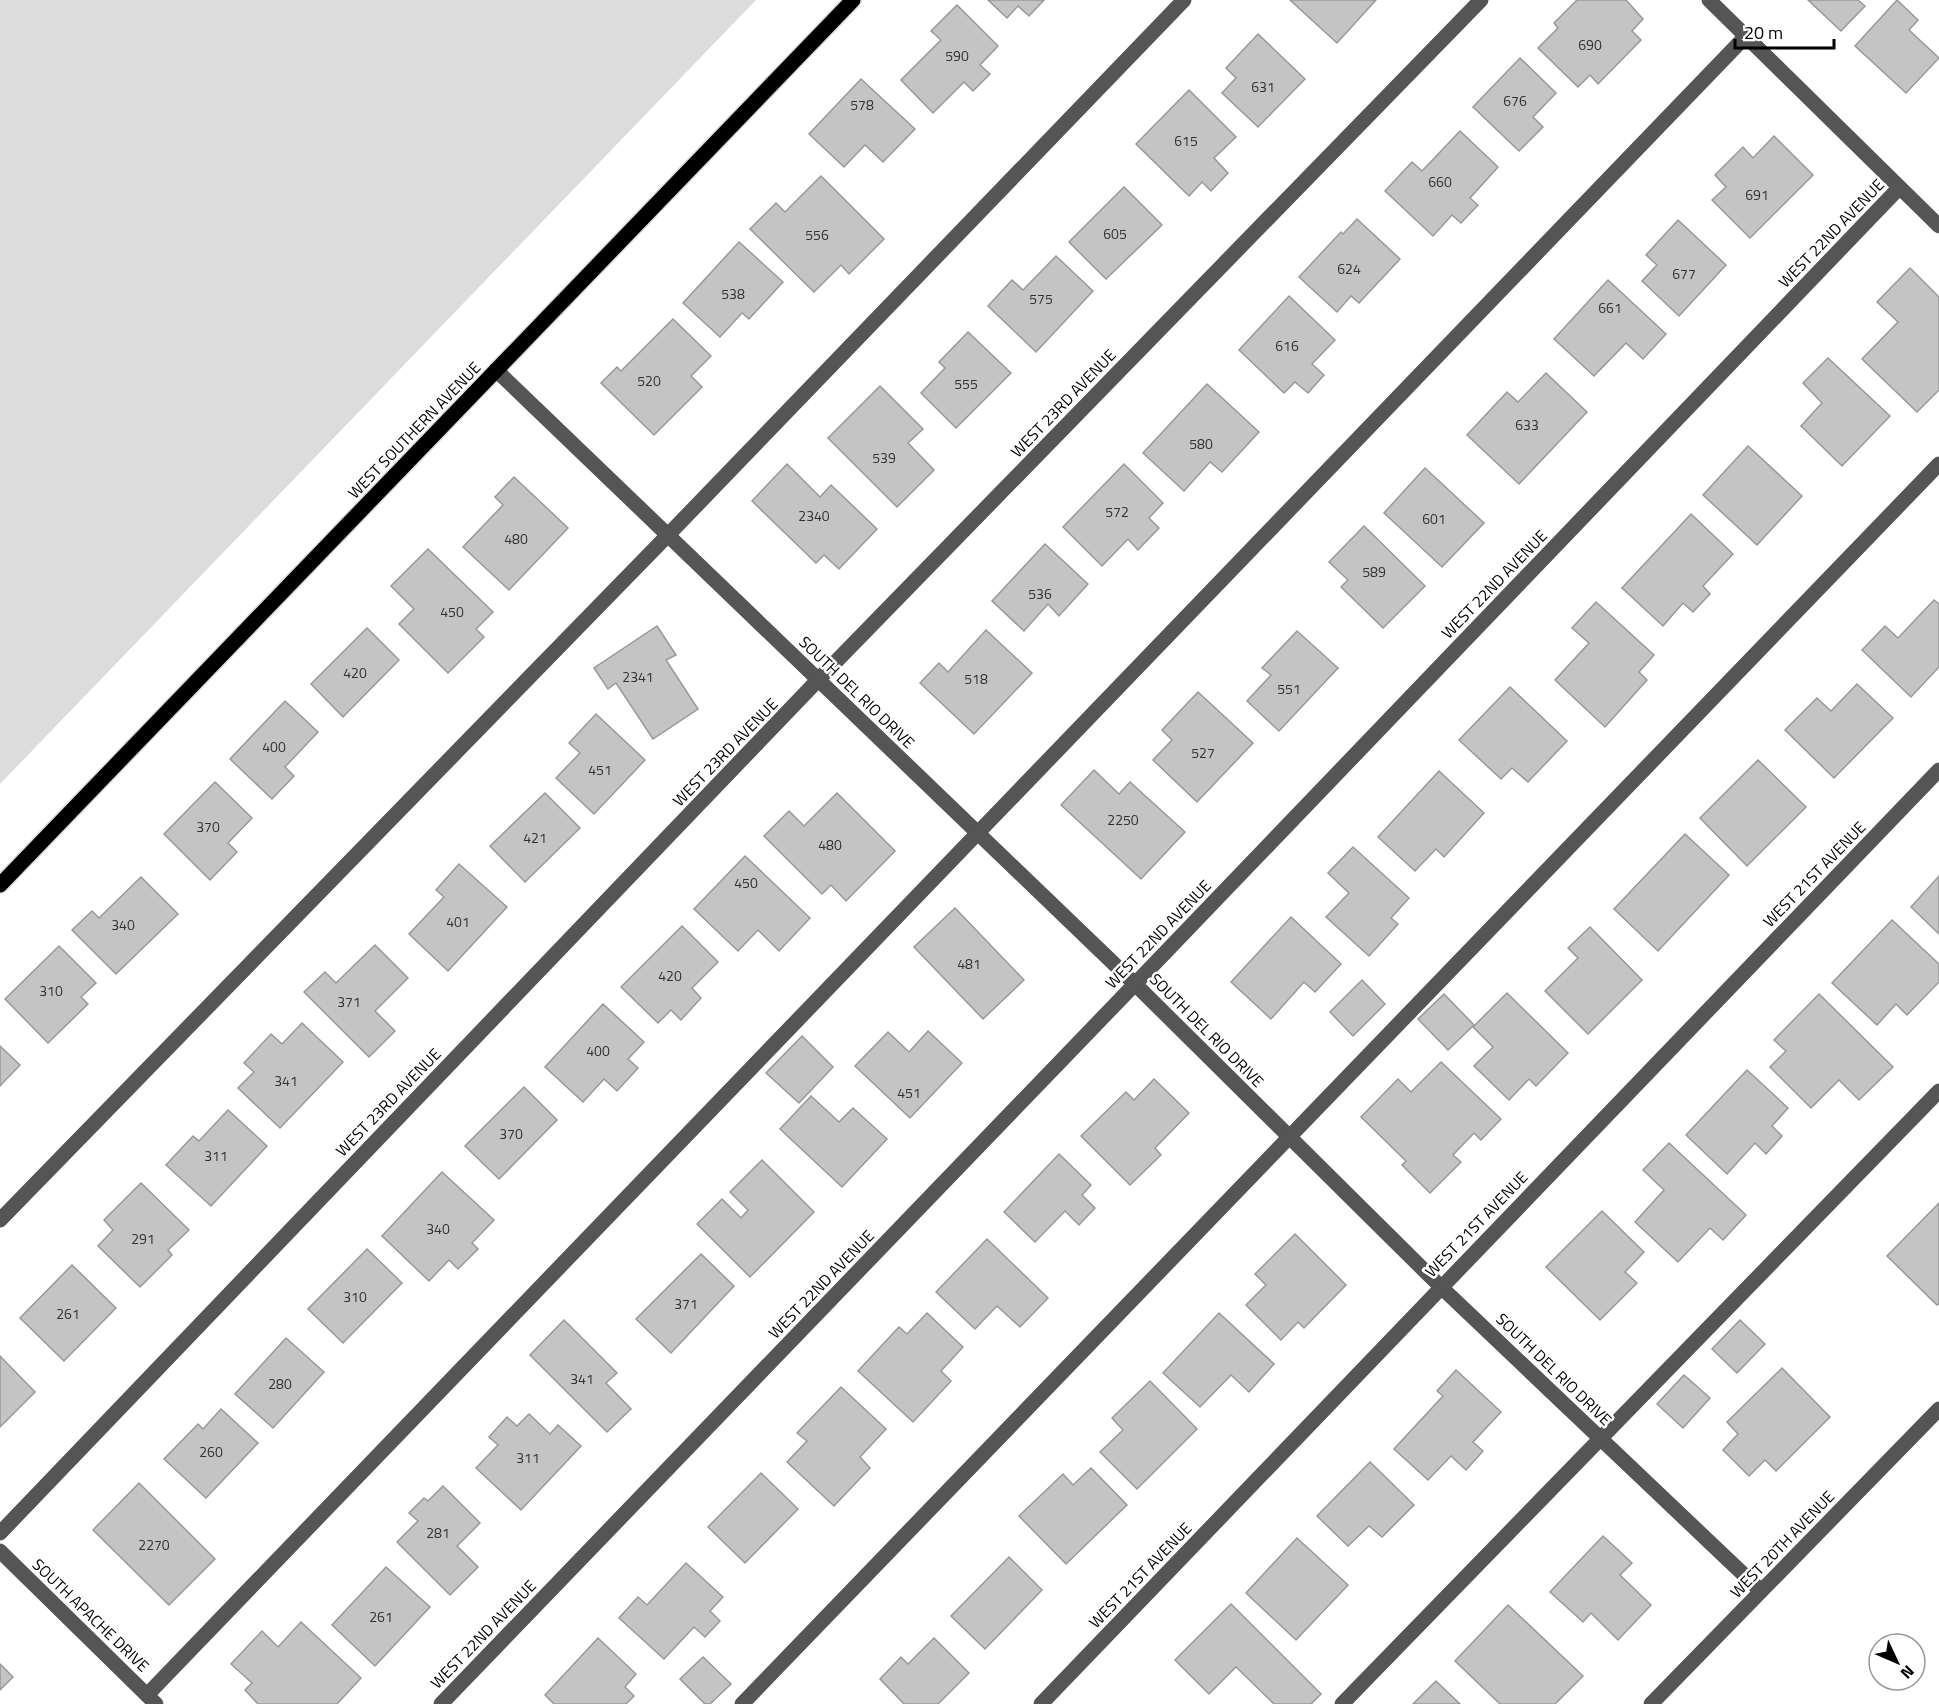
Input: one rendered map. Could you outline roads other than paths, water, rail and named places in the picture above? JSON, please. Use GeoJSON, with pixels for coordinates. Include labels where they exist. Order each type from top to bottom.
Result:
{"type":"FeatureCollection","features":[{"type":"Feature","properties":{"kind":"main road","name":"WEST SOUTHERN AVENUE"},"geometry":{"type":"LineString","coordinates":[[0,885],[853,0]]}},
{"type":"Feature","properties":{"kind":"street"},"geometry":{"type":"LineString","coordinates":[[0,1220],[668,535],[1184,0]]}},
{"type":"Feature","properties":{"kind":"street","name":"WEST 23RD AVENUE"},"geometry":{"type":"LineString","coordinates":[[0,1533],[818,680],[1480,0]]}},
{"type":"Feature","properties":{"kind":"street"},"geometry":{"type":"LineString","coordinates":[[1709,0],[1939,226]]}},
{"type":"Feature","properties":{"kind":"street"},"geometry":{"type":"LineString","coordinates":[[152,1699],[977,832],[1746,36]]}},
{"type":"Feature","properties":{"kind":"street","name":"WEST 22ND AVENUE"},"geometry":{"type":"LineString","coordinates":[[441,1704],[1899,188]]}},
{"type":"Feature","properties":{"kind":"street","name":"SOUTH DEL RIO DRIVE"},"geometry":{"type":"LineString","coordinates":[[496,370],[1135,984],[1441,1287],[1761,1591]]}},
{"type":"Feature","properties":{"kind":"street"},"geometry":{"type":"LineString","coordinates":[[742,1704],[1939,464]]}},
{"type":"Feature","properties":{"kind":"street","name":"WEST 21ST AVENUE"},"geometry":{"type":"LineString","coordinates":[[1041,1704],[1939,770]]}},
{"type":"Feature","properties":{"kind":"street"},"geometry":{"type":"LineString","coordinates":[[1342,1704],[1939,1091]]}},
{"type":"Feature","properties":{"kind":"street","name":"WEST 20TH AVENUE"},"geometry":{"type":"LineString","coordinates":[[1651,1704],[1939,1408]]}},
{"type":"Feature","properties":{"kind":"street","name":"SOUTH APACHE DRIVE"},"geometry":{"type":"LineString","coordinates":[[0,1551],[152,1699]]}}]}
